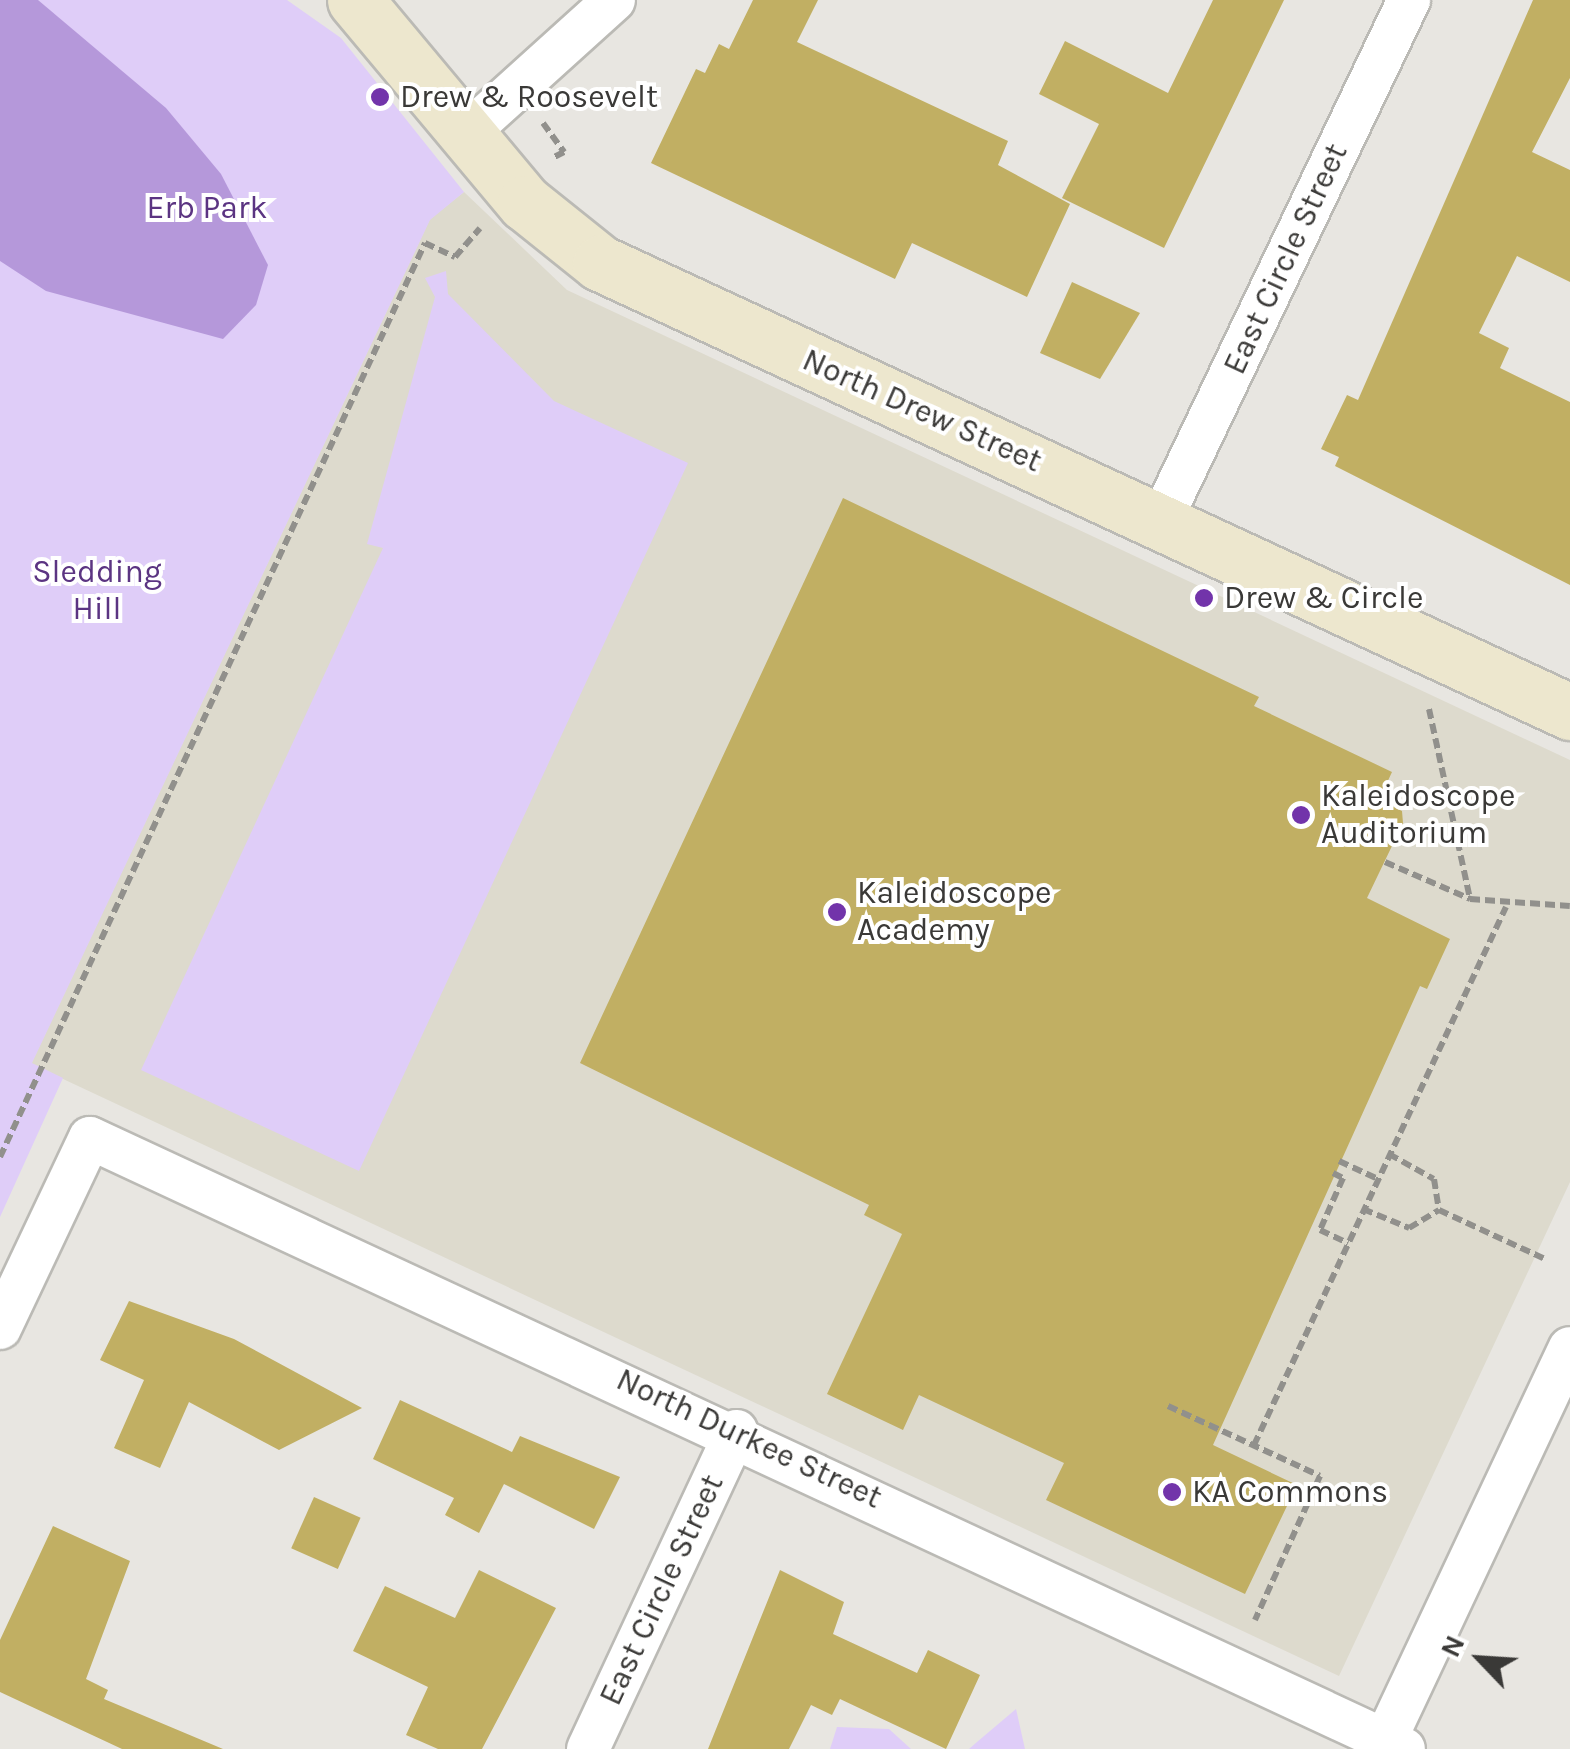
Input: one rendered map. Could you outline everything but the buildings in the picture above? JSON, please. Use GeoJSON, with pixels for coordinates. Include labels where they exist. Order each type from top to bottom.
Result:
{"type":"FeatureCollection","features":[{"type":"Feature","properties":{"kind":"street","name":"North Drew Street"},"geometry":{"type":"LineString","coordinates":[[356,0],[554,232],[600,262],[1162,518],[1570,712]]}},
{"type":"Feature","properties":{"kind":"street"},"geometry":{"type":"LineString","coordinates":[[468,132],[614,0]]}},
{"type":"Feature","properties":{"kind":"street","name":"East Circle Street"},"geometry":{"type":"LineString","coordinates":[[1162,518],[1409,0]]}},
{"type":"Feature","properties":{"kind":"street","name":"North Durkee Street"},"geometry":{"type":"LineString","coordinates":[[0,1328],[90,1138],[736,1432],[1390,1746]]}},
{"type":"Feature","properties":{"kind":"street"},"geometry":{"type":"LineString","coordinates":[[1390,1746],[1570,1348]]}},
{"type":"Feature","properties":{"kind":"street","name":"East Circle Street"},"geometry":{"type":"LineString","coordinates":[[588,1749],[736,1432]]}},
{"type":"Feature","properties":{"kind":"path"},"geometry":{"type":"LineString","coordinates":[[0,1156],[425,242],[455,256]]}},
{"type":"Feature","properties":{"kind":"path"},"geometry":{"type":"LineString","coordinates":[[1429,709],[1470,899]]}},
{"type":"Feature","properties":{"kind":"path"},"geometry":{"type":"LineString","coordinates":[[1385,862],[1470,899],[1506,906],[1570,906]]}},
{"type":"Feature","properties":{"kind":"path"},"geometry":{"type":"LineString","coordinates":[[1254,1446],[1506,906]]}},
{"type":"Feature","properties":{"kind":"path"},"geometry":{"type":"LineString","coordinates":[[1389,1154],[1434,1180],[1439,1210]]}},
{"type":"Feature","properties":{"kind":"path"},"geometry":{"type":"LineString","coordinates":[[1339,1161],[1378,1179]]}},
{"type":"Feature","properties":{"kind":"path"},"geometry":{"type":"LineString","coordinates":[[1333,1173],[1343,1178],[1320,1230],[1348,1243]]}},
{"type":"Feature","properties":{"kind":"path"},"geometry":{"type":"LineString","coordinates":[[1363,1209],[1409,1228],[1439,1210]]}},
{"type":"Feature","properties":{"kind":"path"},"geometry":{"type":"LineString","coordinates":[[1439,1210],[1543,1258]]}},
{"type":"Feature","properties":{"kind":"path"},"geometry":{"type":"LineString","coordinates":[[1168,1406],[1320,1476],[1255,1620]]}},
{"type":"Feature","properties":{"kind":"shaded area"},"geometry":{"type":"Polygon","coordinates":[[[0,0],[38,0],[166,108],[221,174],[268,265],[256,305],[223,339],[46,291],[0,261],[0,0]]]}},
{"type":"Feature","properties":{"kind":"shaded area","name":"Kaleidoscope Academy"},"geometry":{"type":"Polygon","coordinates":[[[464,192],[567,290],[1570,760],[1570,1182],[1339,1676],[31,1064],[430,219],[464,192]]]}},
{"type":"Feature","properties":{"kind":"green space","name":"Erb Park"},"geometry":{"type":"Polygon","coordinates":[[[0,0],[287,0],[341,38],[464,192],[430,220],[32,1063],[63,1078],[0,1217],[0,0]]]}},
{"type":"Feature","properties":{"kind":"green space"},"geometry":{"type":"Polygon","coordinates":[[[446,271],[448,294],[554,401],[688,463],[359,1171],[141,1070],[383,548],[367,544],[435,297],[425,278],[446,271]]]}},
{"type":"Feature","properties":{"kind":"green space"},"geometry":{"type":"Polygon","coordinates":[[[1016,1709],[1025,1749],[969,1749],[977,1742],[1016,1709]]]}},
{"type":"Feature","properties":{"kind":"green space"},"geometry":{"type":"Polygon","coordinates":[[[837,1727],[889,1729],[911,1749],[830,1749],[837,1727]]]}},
{"type":"Feature","properties":{"kind":"place","name":"Drew & Roosevelt"},"geometry":{"type":"Point","coordinates":[380,97]}},
{"type":"Feature","properties":{"kind":"place","name":"Drew & Circle"},"geometry":{"type":"Point","coordinates":[1204,598]}},
{"type":"Feature","properties":{"kind":"place","name":"Kaleidoscope Auditorium"},"geometry":{"type":"Point","coordinates":[1301,815]}},
{"type":"Feature","properties":{"kind":"place","name":"Kaleidoscope Academy"},"geometry":{"type":"Point","coordinates":[837,912]}},
{"type":"Feature","properties":{"kind":"place","name":"KA Commons"},"geometry":{"type":"Point","coordinates":[1172,1492]}},
{"type":"Feature","properties":{"kind":"park label","name":"Sledding Hill"},"geometry":{"type":"Point","coordinates":[97,592]}}]}
